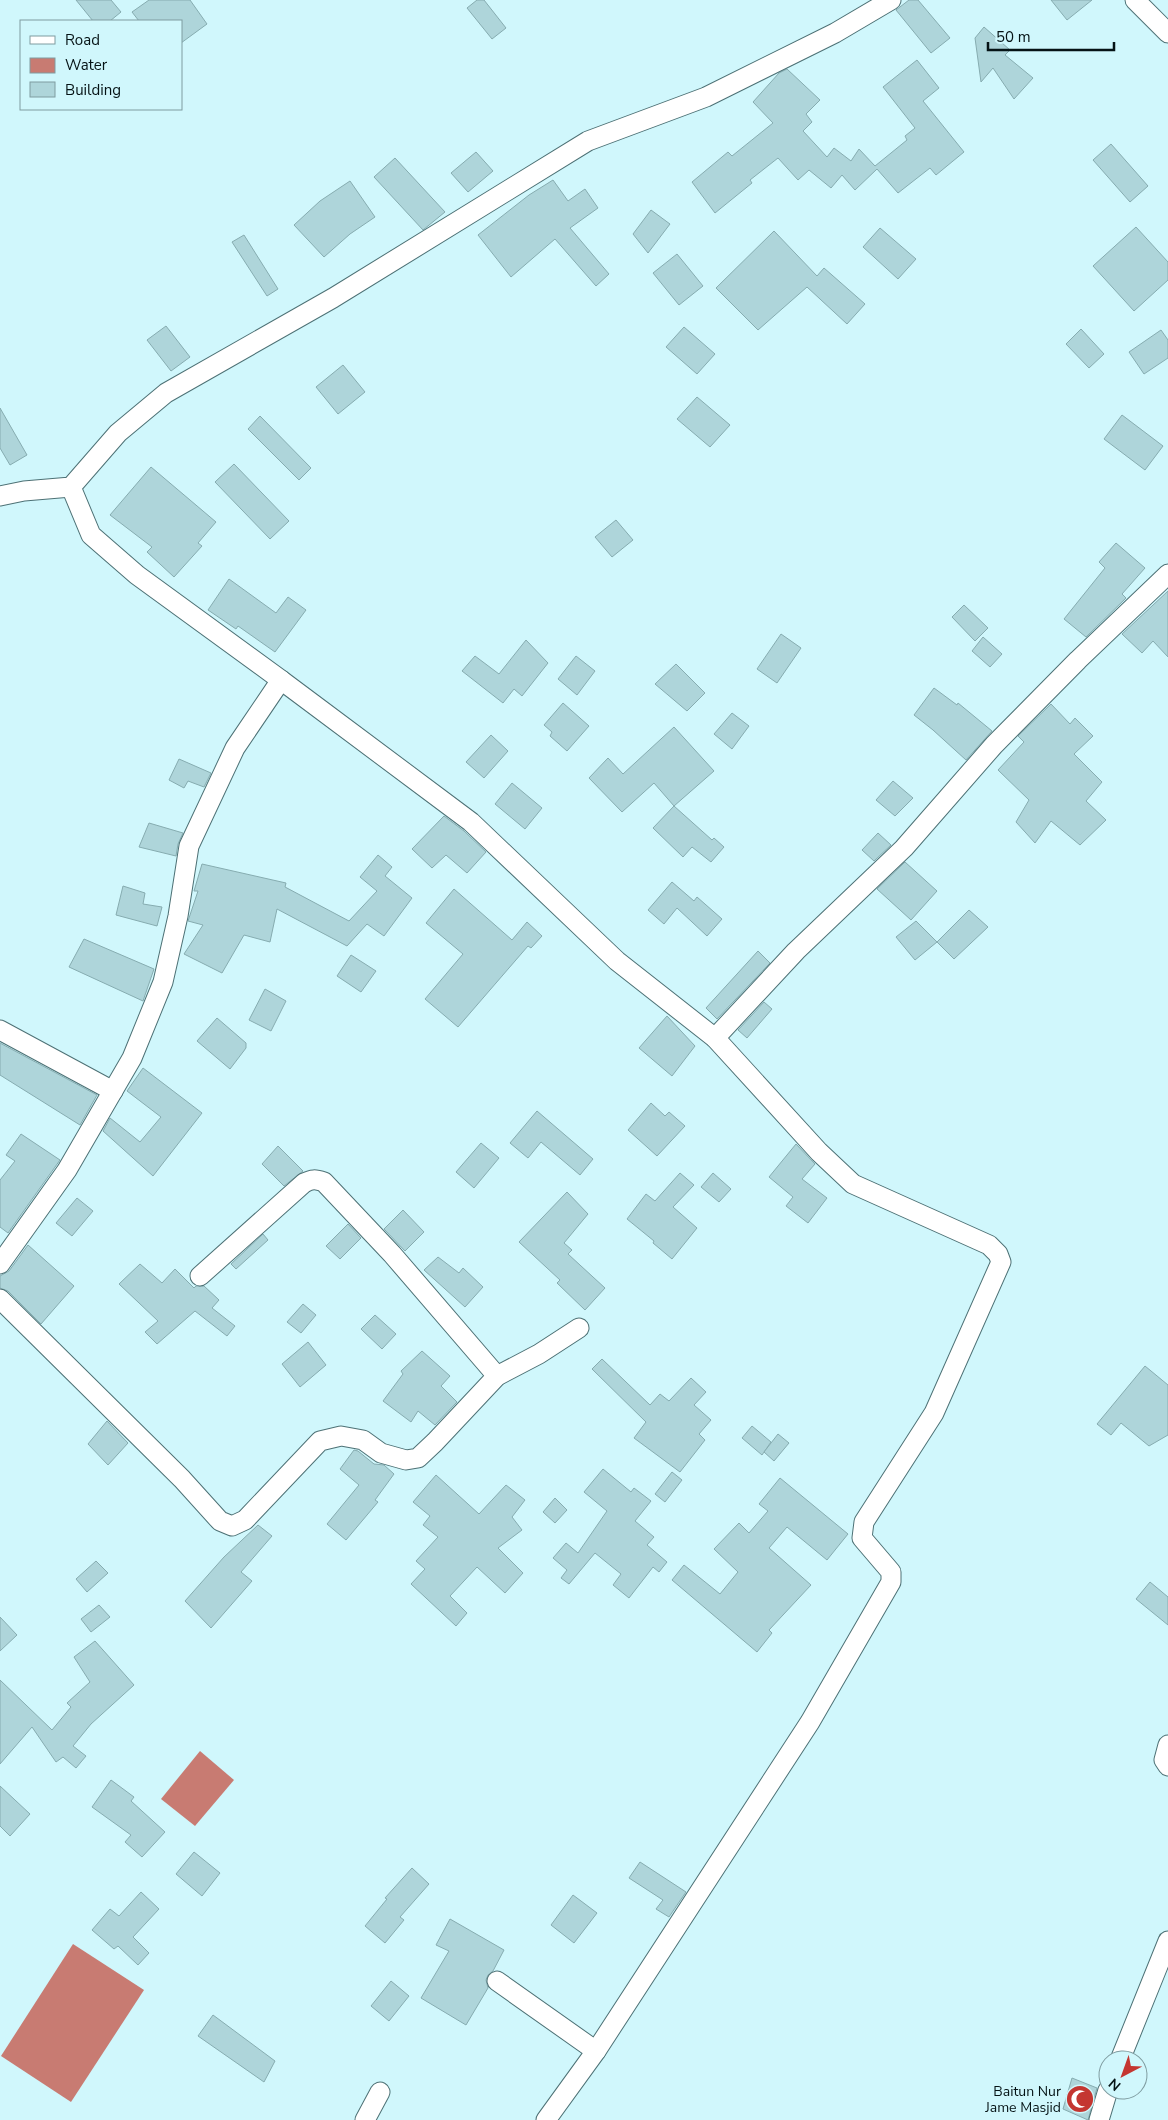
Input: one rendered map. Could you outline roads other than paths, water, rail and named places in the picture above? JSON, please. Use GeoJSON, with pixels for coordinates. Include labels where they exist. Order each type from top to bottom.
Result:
{"type":"FeatureCollection","features":[{"type":"Feature","properties":{"kind":"street"},"geometry":{"type":"LineString","coordinates":[[0,496],[24,491],[71,487],[118,433],[166,394],[333,298],[588,141],[706,97],[835,33],[891,0]]}},
{"type":"Feature","properties":{"kind":"street"},"geometry":{"type":"LineString","coordinates":[[1134,0],[1168,33]]}},
{"type":"Feature","properties":{"kind":"street"},"geometry":{"type":"LineString","coordinates":[[71,487],[91,535],[137,575],[472,822],[617,961],[715,1038],[819,1152],[853,1184],[989,1245],[998,1254],[1001,1262],[934,1413],[864,1522],[862,1538],[891,1572],[891,1582],[810,1722],[596,2051],[546,2120]]}},
{"type":"Feature","properties":{"kind":"street"},"geometry":{"type":"LineString","coordinates":[[715,1038],[796,951],[904,848],[994,745],[1168,574]]}},
{"type":"Feature","properties":{"kind":"street"},"geometry":{"type":"LineString","coordinates":[[0,1264],[68,1170],[132,1058],[163,982],[178,916],[189,846],[236,748],[281,680]]}},
{"type":"Feature","properties":{"kind":"street"},"geometry":{"type":"LineString","coordinates":[[0,1030],[113,1091]]}},
{"type":"Feature","properties":{"kind":"street"},"geometry":{"type":"LineString","coordinates":[[200,1276],[304,1183],[312,1179],[324,1182],[392,1254],[497,1376]]}},
{"type":"Feature","properties":{"kind":"street"},"geometry":{"type":"LineString","coordinates":[[0,1299],[176,1472],[220,1521],[232,1526],[245,1520],[320,1441],[341,1436],[362,1440],[389,1456],[406,1460],[418,1458],[497,1376],[539,1354],[579,1328]]}},
{"type":"Feature","properties":{"kind":"street"},"geometry":{"type":"LineString","coordinates":[[1168,1745],[1164,1760],[1168,1766]]}},
{"type":"Feature","properties":{"kind":"street"},"geometry":{"type":"LineString","coordinates":[[1124,2050],[1168,1941]]}},
{"type":"Feature","properties":{"kind":"street"},"geometry":{"type":"LineString","coordinates":[[497,1981],[596,2051]]}},
{"type":"Feature","properties":{"kind":"street"},"geometry":{"type":"LineString","coordinates":[[365,2120],[380,2092]]}},
{"type":"Feature","properties":{"kind":"street"},"geometry":{"type":"LineString","coordinates":[[1099,2120],[1105,2100]]}},
{"type":"Feature","properties":{"kind":"water"},"geometry":{"type":"Polygon","coordinates":[[[200,1751],[234,1780],[195,1826],[161,1799],[200,1751]]]}},
{"type":"Feature","properties":{"kind":"water"},"geometry":{"type":"Polygon","coordinates":[[[73,1944],[144,1990],[71,2102],[1,2056],[73,1944]]]}},
{"type":"Feature","properties":{"kind":"place","name":"Baitun Nur Jame Masjid"},"geometry":{"type":"Point","coordinates":[1080,2099]}}]}
